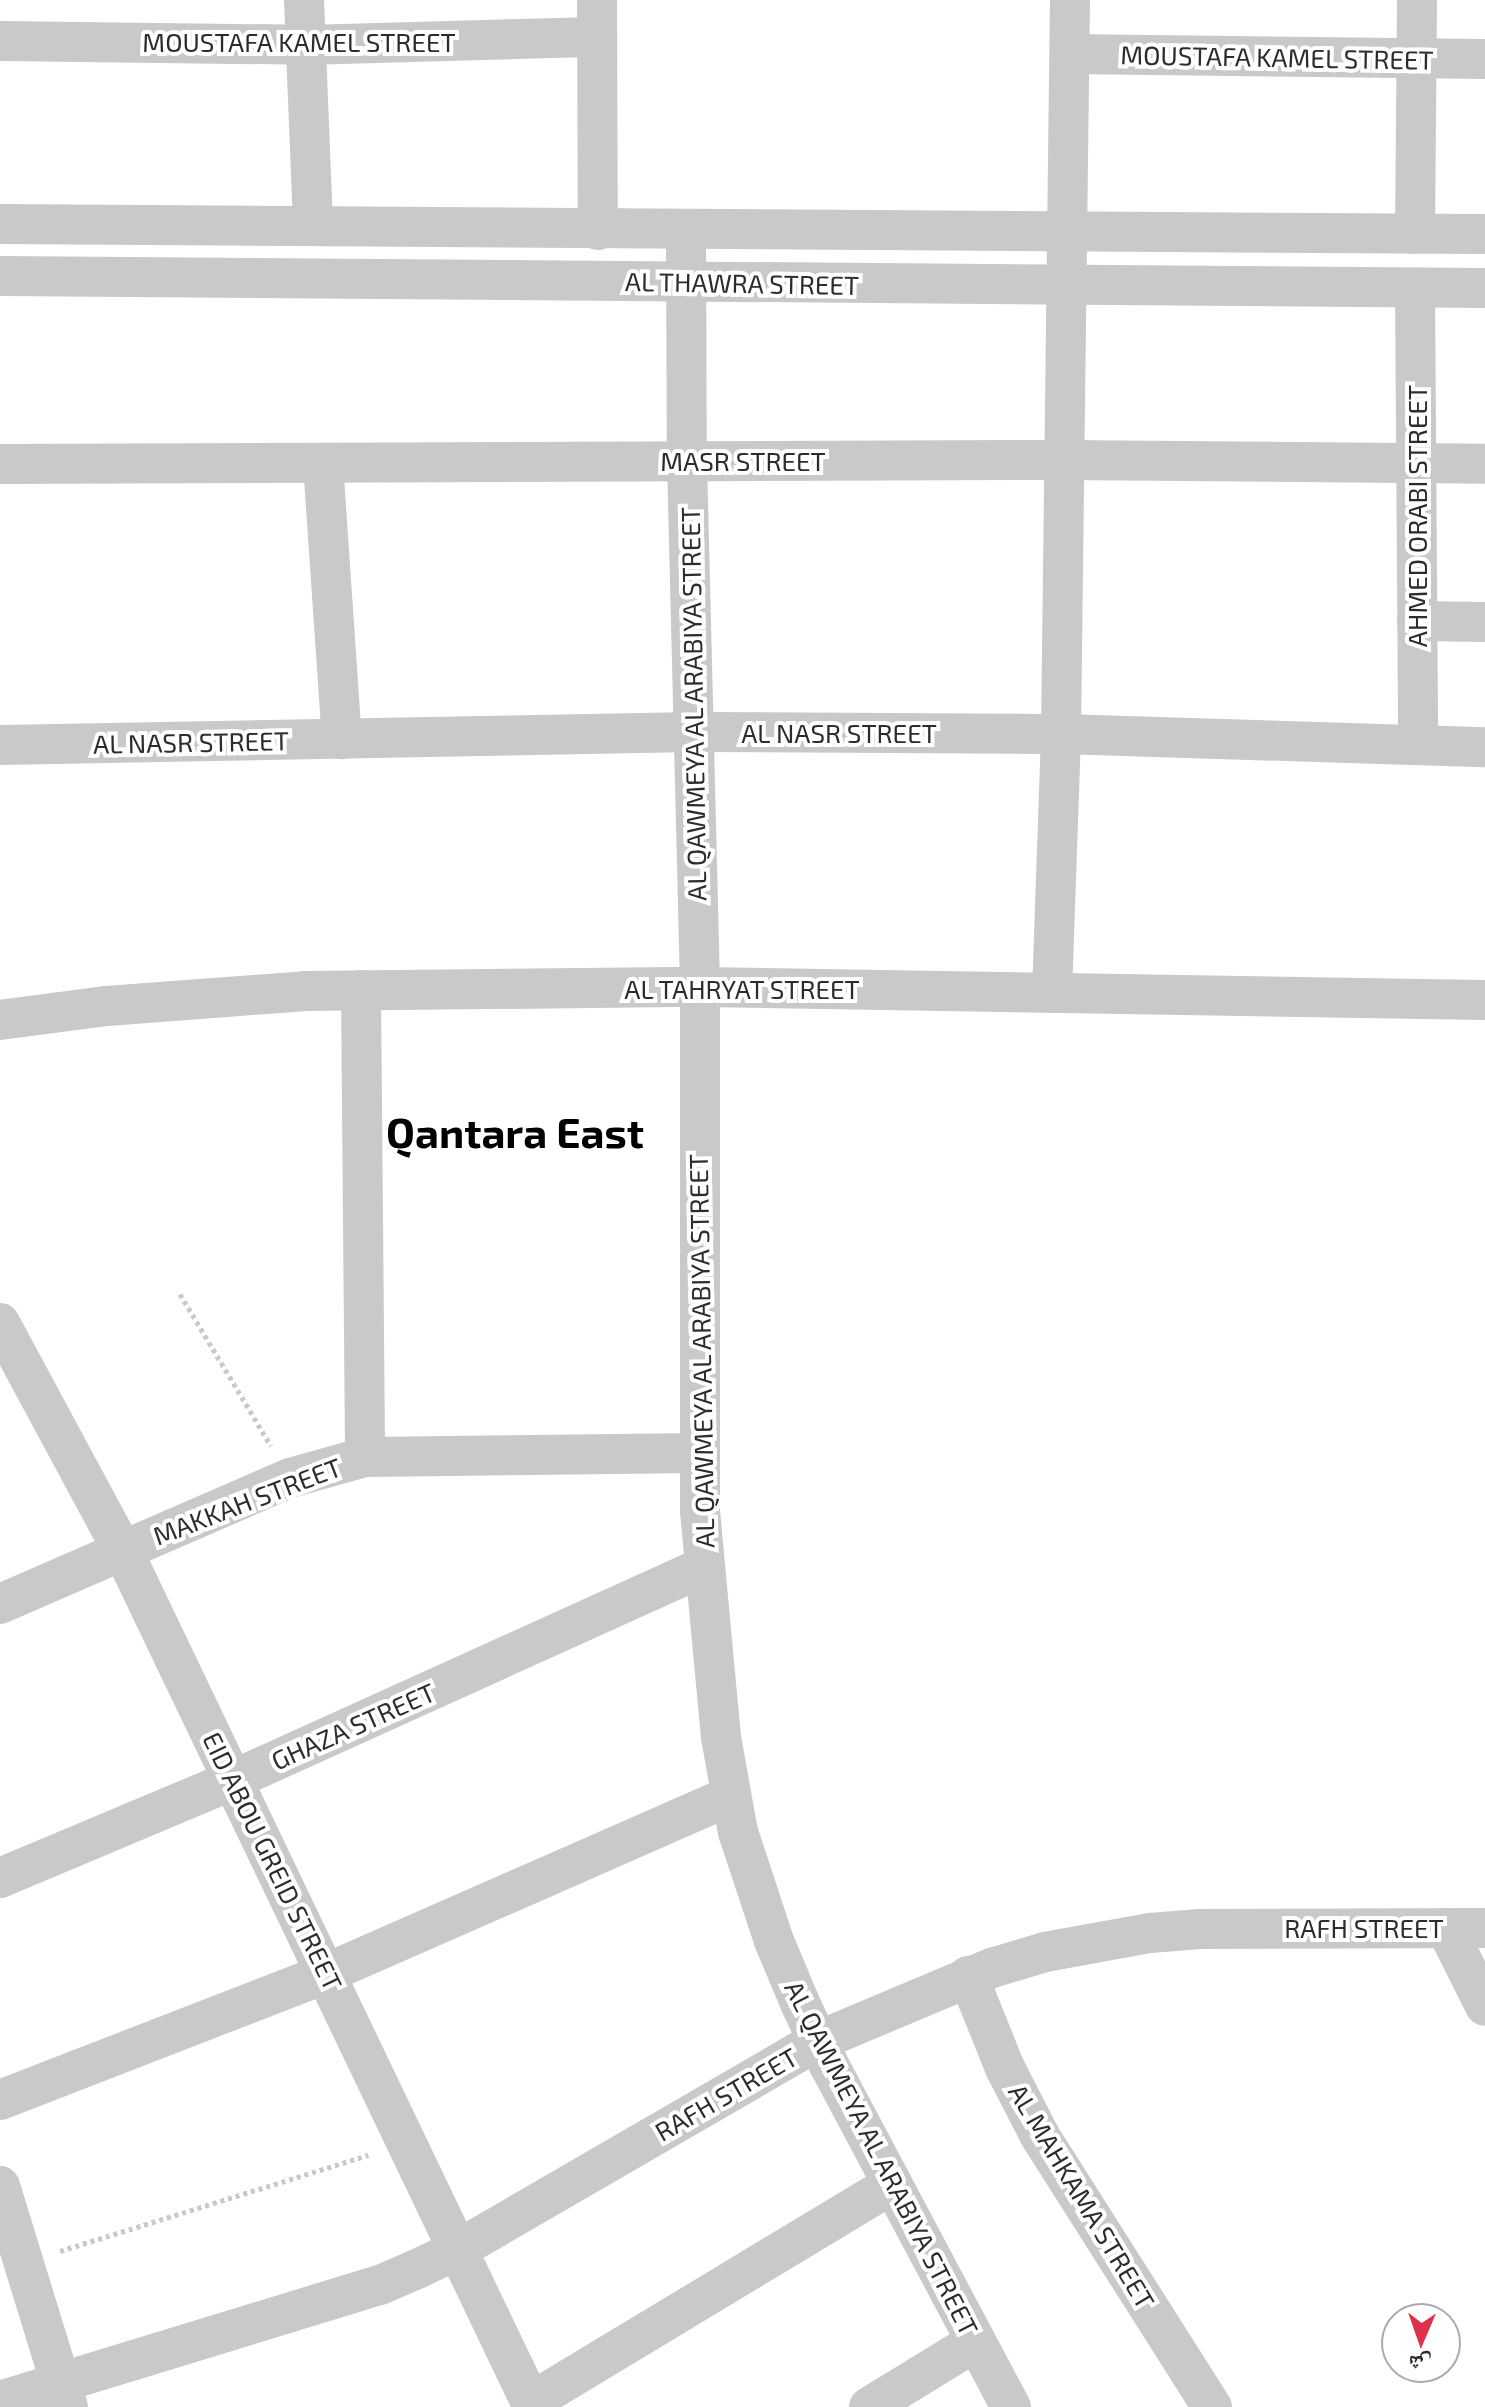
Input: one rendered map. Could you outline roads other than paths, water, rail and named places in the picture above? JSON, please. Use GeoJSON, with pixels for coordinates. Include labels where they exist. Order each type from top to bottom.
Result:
{"type":"FeatureCollection","features":[{"type":"Feature","properties":{"kind":"street"},"geometry":{"type":"LineString","coordinates":[[304,0],[313,225]]}},
{"type":"Feature","properties":{"kind":"street"},"geometry":{"type":"LineString","coordinates":[[1052,993],[1061,734],[1063,460],[1069,287],[1070,0]]}},
{"type":"Feature","properties":{"kind":"street"},"geometry":{"type":"LineString","coordinates":[[1415,234],[1417,0]]}},
{"type":"Feature","properties":{"kind":"street"},"geometry":{"type":"LineString","coordinates":[[597,18],[598,230]]}},
{"type":"Feature","properties":{"kind":"street","name":"MOUSTAFA KAMEL STREET"},"geometry":{"type":"LineString","coordinates":[[0,41],[306,45],[597,18]]}},
{"type":"Feature","properties":{"kind":"street","name":"MOUSTAFA KAMEL STREET"},"geometry":{"type":"LineString","coordinates":[[1070,54],[1485,59]]}},
{"type":"Feature","properties":{"kind":"street","name":"AL THAWRA STREET"},"geometry":{"type":"LineString","coordinates":[[0,224],[1485,234]]}},
{"type":"Feature","properties":{"kind":"street","name":"AL QAWMEYA AL ARABIYA STREET"},"geometry":{"type":"LineString","coordinates":[[686,231],[687,461],[700,987],[699,1453],[703,1567],[718,1709],[731,1796],[754,1887],[818,2041],[1011,2407]]}},
{"type":"Feature","properties":{"kind":"street","name":"AL THAWRA STREET"},"geometry":{"type":"LineString","coordinates":[[0,276],[1485,288]]}},
{"type":"Feature","properties":{"kind":"street","name":"AHMED ORABI STREET"},"geometry":{"type":"LineString","coordinates":[[1415,288],[1418,745]]}},
{"type":"Feature","properties":{"kind":"street","name":"MASR STREET"},"geometry":{"type":"LineString","coordinates":[[0,464],[1063,460],[1485,464]]}},
{"type":"Feature","properties":{"kind":"street"},"geometry":{"type":"LineString","coordinates":[[323,463],[342,739]]}},
{"type":"Feature","properties":{"kind":"street"},"geometry":{"type":"LineString","coordinates":[[1417,621],[1485,622]]}},
{"type":"Feature","properties":{"kind":"street","name":"AL NASR STREET"},"geometry":{"type":"LineString","coordinates":[[0,745],[694,732],[1061,734],[1485,747]]}},
{"type":"Feature","properties":{"kind":"street","name":"AL TAHRYAT STREET"},"geometry":{"type":"LineString","coordinates":[[0,1020],[206,996],[361,990],[700,987],[1485,1000]]}},
{"type":"Feature","properties":{"kind":"street"},"geometry":{"type":"LineString","coordinates":[[361,990],[365,1457]]}},
{"type":"Feature","properties":{"kind":"street","name":"EID ABOU GREID STREET"},"geometry":{"type":"LineString","coordinates":[[0,1323],[123,1551],[235,1779],[532,2404]]}},
{"type":"Feature","properties":{"kind":"street","name":"MAKKAH STREET"},"geometry":{"type":"LineString","coordinates":[[0,1604],[290,1478],[365,1457],[699,1453]]}},
{"type":"Feature","properties":{"kind":"street","name":"GHAZA STREET"},"geometry":{"type":"LineString","coordinates":[[0,1878],[235,1779],[703,1567]]}},
{"type":"Feature","properties":{"kind":"street"},"geometry":{"type":"LineString","coordinates":[[0,2100],[327,1973],[731,1796]]}},
{"type":"Feature","properties":{"kind":"street"},"geometry":{"type":"LineString","coordinates":[[1466,1928],[1485,2006]]}},
{"type":"Feature","properties":{"kind":"street","name":"RAFH STREET"},"geometry":{"type":"LineString","coordinates":[[0,2401],[64,2395],[380,2285],[457,2250],[818,2041],[968,1976],[1045,1952],[1150,1933],[1200,1929],[1466,1928]]}},
{"type":"Feature","properties":{"kind":"street","name":"AL MAHKAMA STREET"},"geometry":{"type":"LineString","coordinates":[[968,1976],[1005,2068],[1040,2136],[1212,2407]]}},
{"type":"Feature","properties":{"kind":"street"},"geometry":{"type":"LineString","coordinates":[[532,2404],[892,2184]]}},
{"type":"Feature","properties":{"kind":"street"},"geometry":{"type":"LineString","coordinates":[[0,2186],[64,2395]]}},
{"type":"Feature","properties":{"kind":"street"},"geometry":{"type":"LineString","coordinates":[[869,2407],[975,2342]]}},
{"type":"Feature","properties":{"kind":"district","name":"Qantara East"},"geometry":{"type":"Point","coordinates":[515,1131]}}]}
